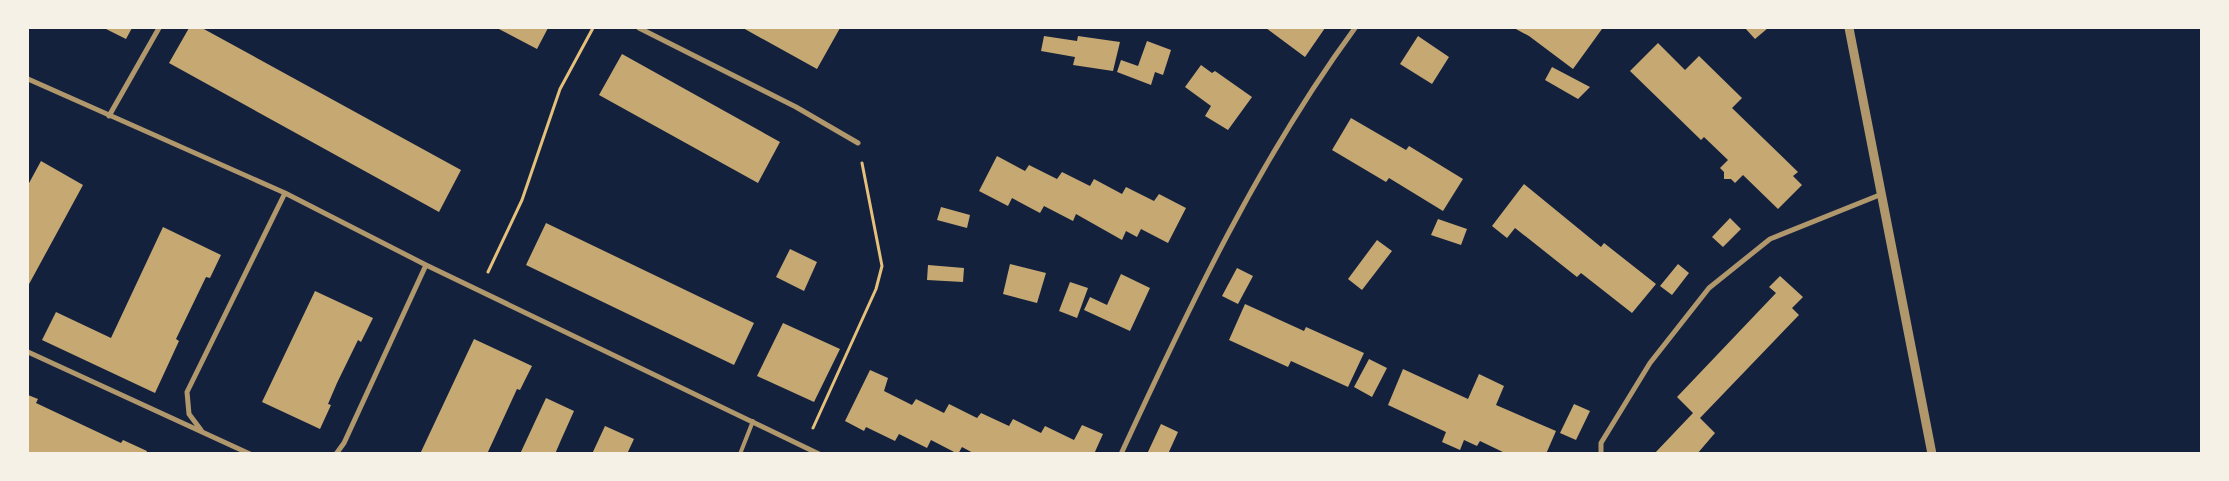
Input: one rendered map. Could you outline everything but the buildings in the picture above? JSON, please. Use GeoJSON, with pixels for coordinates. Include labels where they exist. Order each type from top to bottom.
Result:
{"type":"FeatureCollection","features":[{"type":"Feature","properties":{"kind":"street"},"geometry":{"type":"LineString","coordinates":[[109,116],[159,28]]}},
{"type":"Feature","properties":{"kind":"street"},"geometry":{"type":"LineString","coordinates":[[639,28],[796,107],[858,143]]}},
{"type":"Feature","properties":{"kind":"street"},"geometry":{"type":"LineString","coordinates":[[1121,454],[1200,289],[1262,170],[1317,80],[1355,28]]}},
{"type":"Feature","properties":{"kind":"street"},"geometry":{"type":"LineString","coordinates":[[1848,28],[1932,454]]}},
{"type":"Feature","properties":{"kind":"street"},"geometry":{"type":"LineString","coordinates":[[28,79],[285,193],[426,265],[820,454]]}},
{"type":"Feature","properties":{"kind":"street"},"geometry":{"type":"LineString","coordinates":[[201,430],[189,414],[188,392],[285,193]]}},
{"type":"Feature","properties":{"kind":"street"},"geometry":{"type":"LineString","coordinates":[[1601,454],[1601,443],[1650,364],[1709,288],[1770,239],[1882,194]]}},
{"type":"Feature","properties":{"kind":"street"},"geometry":{"type":"LineString","coordinates":[[336,454],[344,443],[426,265]]}},
{"type":"Feature","properties":{"kind":"street"},"geometry":{"type":"LineString","coordinates":[[28,352],[250,454]]}},
{"type":"Feature","properties":{"kind":"lane"},"geometry":{"type":"LineString","coordinates":[[740,454],[754,422]]}},
{"type":"Feature","properties":{"kind":"path"},"geometry":{"type":"LineString","coordinates":[[480,290],[522,200],[560,89],[594,28]]}},
{"type":"Feature","properties":{"kind":"path"},"geometry":{"type":"LineString","coordinates":[[805,446],[876,289],[882,266],[858,143]]}}]}
